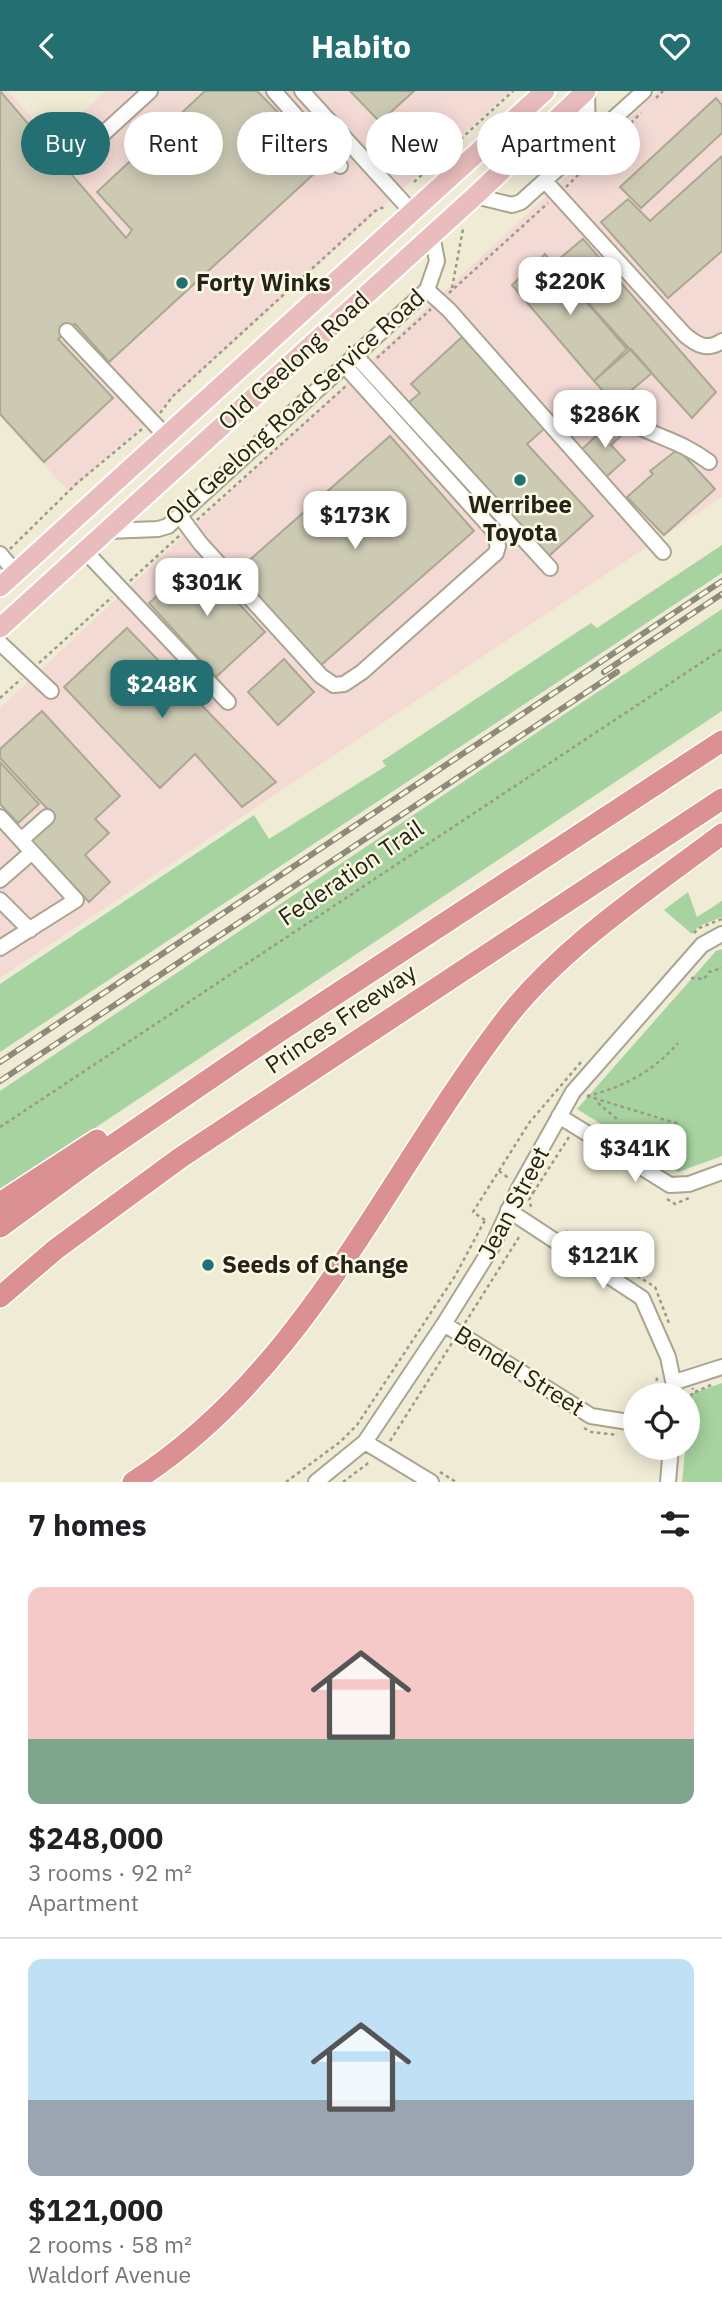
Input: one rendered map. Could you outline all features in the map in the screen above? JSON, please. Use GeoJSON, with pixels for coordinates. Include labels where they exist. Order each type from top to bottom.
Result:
{"type":"FeatureCollection","features":[{"type":"Feature","properties":{"kind":"highway","name":"Princes Freeway"},"geometry":{"type":"LineString","coordinates":[[0,1227],[105,1150],[274,1035],[722,741]]}},
{"type":"Feature","properties":{"kind":"highway","name":"Princes Freeway"},"geometry":{"type":"LineString","coordinates":[[0,1297],[56,1249],[180,1158],[722,799]]}},
{"type":"Feature","properties":{"kind":"highway"},"geometry":{"type":"LineString","coordinates":[[132,1482],[216,1419],[281,1349],[318,1299],[503,1022],[541,980],[722,834]]}},
{"type":"Feature","properties":{"kind":"highway"},"geometry":{"type":"LineString","coordinates":[[0,1203],[71,1156],[274,1035]]}},
{"type":"Feature","properties":{"kind":"main road","name":"Old Geelong Road"},"geometry":{"type":"LineString","coordinates":[[0,587],[545,91]]}},
{"type":"Feature","properties":{"kind":"main road","name":"Old Geelong Road"},"geometry":{"type":"LineString","coordinates":[[0,628],[475,196],[586,91]]}},
{"type":"Feature","properties":{"kind":"main road"},"geometry":{"type":"LineString","coordinates":[[412,212],[432,235]]}},
{"type":"Feature","properties":{"kind":"main road"},"geometry":{"type":"LineString","coordinates":[[166,436],[187,458]]}},
{"type":"Feature","properties":{"kind":"main road"},"geometry":{"type":"LineString","coordinates":[[16,573],[37,595]]}},
{"type":"Feature","properties":{"kind":"street"},"geometry":{"type":"LineString","coordinates":[[110,127],[149,91]]}},
{"type":"Feature","properties":{"kind":"street"},"geometry":{"type":"LineString","coordinates":[[274,91],[292,112]]}},
{"type":"Feature","properties":{"kind":"street"},"geometry":{"type":"LineString","coordinates":[[302,91],[412,212]]}},
{"type":"Feature","properties":{"kind":"street"},"geometry":{"type":"LineString","coordinates":[[586,91],[587,112]]}},
{"type":"Feature","properties":{"kind":"street"},"geometry":{"type":"LineString","coordinates":[[628,112],[649,96]]}},
{"type":"Feature","properties":{"kind":"street"},"geometry":{"type":"LineString","coordinates":[[475,196],[512,205],[521,202],[552,175]]}},
{"type":"Feature","properties":{"kind":"street"},"geometry":{"type":"LineString","coordinates":[[545,181],[685,335],[696,344],[706,347],[722,341]]}},
{"type":"Feature","properties":{"kind":"street","name":"Old Geelong Road Service Road"},"geometry":{"type":"LineString","coordinates":[[107,531],[158,529],[184,522],[427,290],[437,261],[432,235]]}},
{"type":"Feature","properties":{"kind":"street"},"geometry":{"type":"LineString","coordinates":[[427,290],[622,503],[663,552]]}},
{"type":"Feature","properties":{"kind":"street"},"geometry":{"type":"LineString","coordinates":[[67,331],[166,436]]}},
{"type":"Feature","properties":{"kind":"street"},"geometry":{"type":"LineString","coordinates":[[351,361],[550,568]]}},
{"type":"Feature","properties":{"kind":"street"},"geometry":{"type":"LineString","coordinates":[[184,522],[326,681],[334,685],[344,684],[362,672],[496,553],[498,546],[492,529],[361,372]]}},
{"type":"Feature","properties":{"kind":"street"},"geometry":{"type":"LineString","coordinates":[[589,402],[615,412],[656,435],[684,444],[709,462]]}},
{"type":"Feature","properties":{"kind":"street"},"geometry":{"type":"LineString","coordinates":[[85,551],[228,702]]}},
{"type":"Feature","properties":{"kind":"street"},"geometry":{"type":"LineString","coordinates":[[1,555],[16,573]]}},
{"type":"Feature","properties":{"kind":"street"},"geometry":{"type":"LineString","coordinates":[[0,643],[51,691]]}},
{"type":"Feature","properties":{"kind":"street"},"geometry":{"type":"LineString","coordinates":[[0,817],[76,900],[0,948]]}},
{"type":"Feature","properties":{"kind":"street"},"geometry":{"type":"LineString","coordinates":[[21,840],[47,817]]}},
{"type":"Feature","properties":{"kind":"street"},"geometry":{"type":"LineString","coordinates":[[0,880],[32,852]]}},
{"type":"Feature","properties":{"kind":"street"},"geometry":{"type":"LineString","coordinates":[[0,900],[30,930]]}},
{"type":"Feature","properties":{"kind":"street","name":"Jean Street"},"geometry":{"type":"LineString","coordinates":[[316,1482],[365,1441],[444,1324],[500,1229],[573,1092],[702,945],[722,934]]}},
{"type":"Feature","properties":{"kind":"street"},"geometry":{"type":"LineString","coordinates":[[559,1116],[670,1185],[689,1184],[722,1172]]}},
{"type":"Feature","properties":{"kind":"street"},"geometry":{"type":"LineString","coordinates":[[508,1210],[642,1298],[651,1312],[674,1383],[722,1367]]}},
{"type":"Feature","properties":{"kind":"street","name":"Bendel Street"},"geometry":{"type":"LineString","coordinates":[[444,1324],[591,1416],[623,1421]]}},
{"type":"Feature","properties":{"kind":"street"},"geometry":{"type":"LineString","coordinates":[[365,1441],[431,1482]]}},
{"type":"Feature","properties":{"kind":"street"},"geometry":{"type":"LineString","coordinates":[[668,1482],[670,1460]]}},
{"type":"Feature","properties":{"kind":"path"},"geometry":{"type":"LineString","coordinates":[[414,182],[513,91]]}},
{"type":"Feature","properties":{"kind":"path"},"geometry":{"type":"LineString","coordinates":[[649,96],[663,91]]}},
{"type":"Feature","properties":{"kind":"path"},"geometry":{"type":"LineString","coordinates":[[0,698],[121,589],[184,522],[440,302],[558,195],[644,110]]}},
{"type":"Feature","properties":{"kind":"path"},"geometry":{"type":"LineString","coordinates":[[1,555],[76,484],[151,421],[183,386],[375,211],[384,207]]}},
{"type":"Feature","properties":{"kind":"path"},"geometry":{"type":"LineString","coordinates":[[452,291],[464,222]]}},
{"type":"Feature","properties":{"kind":"path","name":"Federation Trail"},"geometry":{"type":"LineString","coordinates":[[0,1127],[722,649]]}},
{"type":"Feature","properties":{"kind":"path"},"geometry":{"type":"LineString","coordinates":[[691,978],[704,979],[709,972],[722,968]]}},
{"type":"Feature","properties":{"kind":"path"},"geometry":{"type":"LineString","coordinates":[[581,1102],[587,1096],[602,1093],[643,1074],[678,1043]]}},
{"type":"Feature","properties":{"kind":"path"},"geometry":{"type":"LineString","coordinates":[[587,1096],[617,1119]]}},
{"type":"Feature","properties":{"kind":"path"},"geometry":{"type":"LineString","coordinates":[[595,1101],[634,1109],[652,1118],[679,1124]]}},
{"type":"Feature","properties":{"kind":"path"},"geometry":{"type":"LineString","coordinates":[[533,1193],[575,1126]]}},
{"type":"Feature","properties":{"kind":"path"},"geometry":{"type":"LineString","coordinates":[[286,1482],[340,1442],[357,1425],[460,1268],[485,1220],[518,1239]]}},
{"type":"Feature","properties":{"kind":"path"},"geometry":{"type":"LineString","coordinates":[[521,1234],[531,1240]]}},
{"type":"Feature","properties":{"kind":"path"},"geometry":{"type":"LineString","coordinates":[[466,1321],[477,1328]]}},
{"type":"Feature","properties":{"kind":"path"},"geometry":{"type":"LineString","coordinates":[[656,1383],[657,1370]]}},
{"type":"Feature","properties":{"kind":"path"},"geometry":{"type":"LineString","coordinates":[[657,1377],[674,1383]]}},
{"type":"Feature","properties":{"kind":"path"},"geometry":{"type":"LineString","coordinates":[[700,1390],[713,1385]]}},
{"type":"Feature","properties":{"kind":"shaded area"},"geometry":{"type":"Polygon","coordinates":[[[0,91],[8,91],[27,112],[21,112],[21,175],[110,175],[110,112],[83,112],[106,91],[510,91],[487,112],[477,112],[477,121],[463,134],[463,112],[366,112],[366,175],[418,175],[69,492],[0,417],[0,91]]]}},
{"type":"Feature","properties":{"kind":"shaded area"},"geometry":{"type":"Polygon","coordinates":[[[658,91],[718,91],[722,95],[722,497],[0,978],[0,708],[568,175],[640,175],[640,112],[636,112],[658,91]]]}},
{"type":"Feature","properties":{"kind":"green space"},"geometry":{"type":"Polygon","coordinates":[[[722,545],[722,573],[0,1052],[0,984],[254,815],[269,839],[386,766],[382,761],[591,623],[597,628],[722,545]]]}},
{"type":"Feature","properties":{"kind":"green space"},"geometry":{"type":"Polygon","coordinates":[[[722,609],[722,711],[0,1191],[0,1091],[722,609]]]}},
{"type":"Feature","properties":{"kind":"green space"},"geometry":{"type":"Polygon","coordinates":[[[688,892],[697,917],[722,901],[722,917],[699,926],[692,934],[664,910],[688,892]]]}},
{"type":"Feature","properties":{"kind":"green space"},"geometry":{"type":"Polygon","coordinates":[[[722,949],[722,1156],[678,1172],[577,1109],[716,951],[722,949]]]}},
{"type":"Feature","properties":{"kind":"green space"},"geometry":{"type":"Polygon","coordinates":[[[722,1383],[722,1482],[682,1482],[684,1460],[700,1460],[700,1391],[722,1383]]]}},
{"type":"Feature","properties":{"kind":"building"},"geometry":{"type":"Polygon","coordinates":[[[0,91],[21,116],[21,175],[72,175],[126,238],[132,230],[97,192],[124,167],[124,175],[223,175],[223,112],[183,112],[205,91],[257,91],[278,112],[237,112],[237,175],[313,175],[109,362],[75,324],[58,339],[113,398],[44,462],[0,414],[0,91]]]}},
{"type":"Feature","properties":{"kind":"building"},"geometry":{"type":"Polygon","coordinates":[[[350,91],[414,91],[391,112],[370,112],[350,91]]]}},
{"type":"Feature","properties":{"kind":"building"},"geometry":{"type":"Polygon","coordinates":[[[716,98],[722,105],[722,133],[641,208],[620,187],[633,175],[640,175],[640,168],[716,98]]]}},
{"type":"Feature","properties":{"kind":"building"},"geometry":{"type":"Polygon","coordinates":[[[722,156],[722,251],[668,298],[601,222],[628,199],[650,221],[722,156]]]}},
{"type":"Feature","properties":{"kind":"building"},"geometry":{"type":"Polygon","coordinates":[[[583,239],[716,392],[692,418],[553,264],[583,239]]]}},
{"type":"Feature","properties":{"kind":"building"},"geometry":{"type":"Polygon","coordinates":[[[545,254],[627,349],[594,381],[512,285],[545,254]]]}},
{"type":"Feature","properties":{"kind":"building","name":"Werribee Toyota"},"geometry":{"type":"Polygon","coordinates":[[[462,337],[545,428],[527,444],[593,516],[549,556],[408,403],[420,393],[411,384],[462,337]]]}},
{"type":"Feature","properties":{"kind":"building"},"geometry":{"type":"Polygon","coordinates":[[[631,349],[652,373],[615,404],[594,381],[631,349]]]}},
{"type":"Feature","properties":{"kind":"building"},"geometry":{"type":"Polygon","coordinates":[[[611,422],[623,434],[611,445],[625,460],[606,477],[581,450],[611,422]]]}},
{"type":"Feature","properties":{"kind":"building"},"geometry":{"type":"Polygon","coordinates":[[[390,436],[474,531],[320,666],[236,572],[390,436]]]}},
{"type":"Feature","properties":{"kind":"building"},"geometry":{"type":"Polygon","coordinates":[[[678,449],[715,489],[664,535],[627,497],[653,474],[650,471],[678,449]]]}},
{"type":"Feature","properties":{"kind":"building"},"geometry":{"type":"Polygon","coordinates":[[[198,559],[265,632],[216,677],[149,603],[198,559]]]}},
{"type":"Feature","properties":{"kind":"building"},"geometry":{"type":"Polygon","coordinates":[[[127,628],[276,782],[242,807],[195,754],[160,788],[64,687],[127,628]]]}},
{"type":"Feature","properties":{"kind":"building"},"geometry":{"type":"Polygon","coordinates":[[[284,659],[314,692],[278,725],[248,692],[284,659]]]}},
{"type":"Feature","properties":{"kind":"building"},"geometry":{"type":"Polygon","coordinates":[[[42,711],[120,796],[95,819],[109,833],[85,855],[110,882],[89,902],[31,840],[55,817],[0,758],[0,749],[42,711]]]}},
{"type":"Feature","properties":{"kind":"building"},"geometry":{"type":"Polygon","coordinates":[[[0,762],[39,804],[18,823],[0,804],[0,762]]]}},
{"type":"Feature","properties":{"kind":"railway"},"geometry":{"type":"LineString","coordinates":[[0,1062],[722,581]]}},
{"type":"Feature","properties":{"kind":"railway"},"geometry":{"type":"LineString","coordinates":[[604,672],[722,594]]}},
{"type":"Feature","properties":{"kind":"railway"},"geometry":{"type":"LineString","coordinates":[[0,1081],[617,672]]}},
{"type":"Feature","properties":{"kind":"place","name":"Forty Winks"},"geometry":{"type":"Point","coordinates":[182,283]}},
{"type":"Feature","properties":{"kind":"place","name":"Werribee Toyota"},"geometry":{"type":"Point","coordinates":[520,480]}},
{"type":"Feature","properties":{"kind":"place","name":"Seeds of Change"},"geometry":{"type":"Point","coordinates":[208,1265]}}]}
